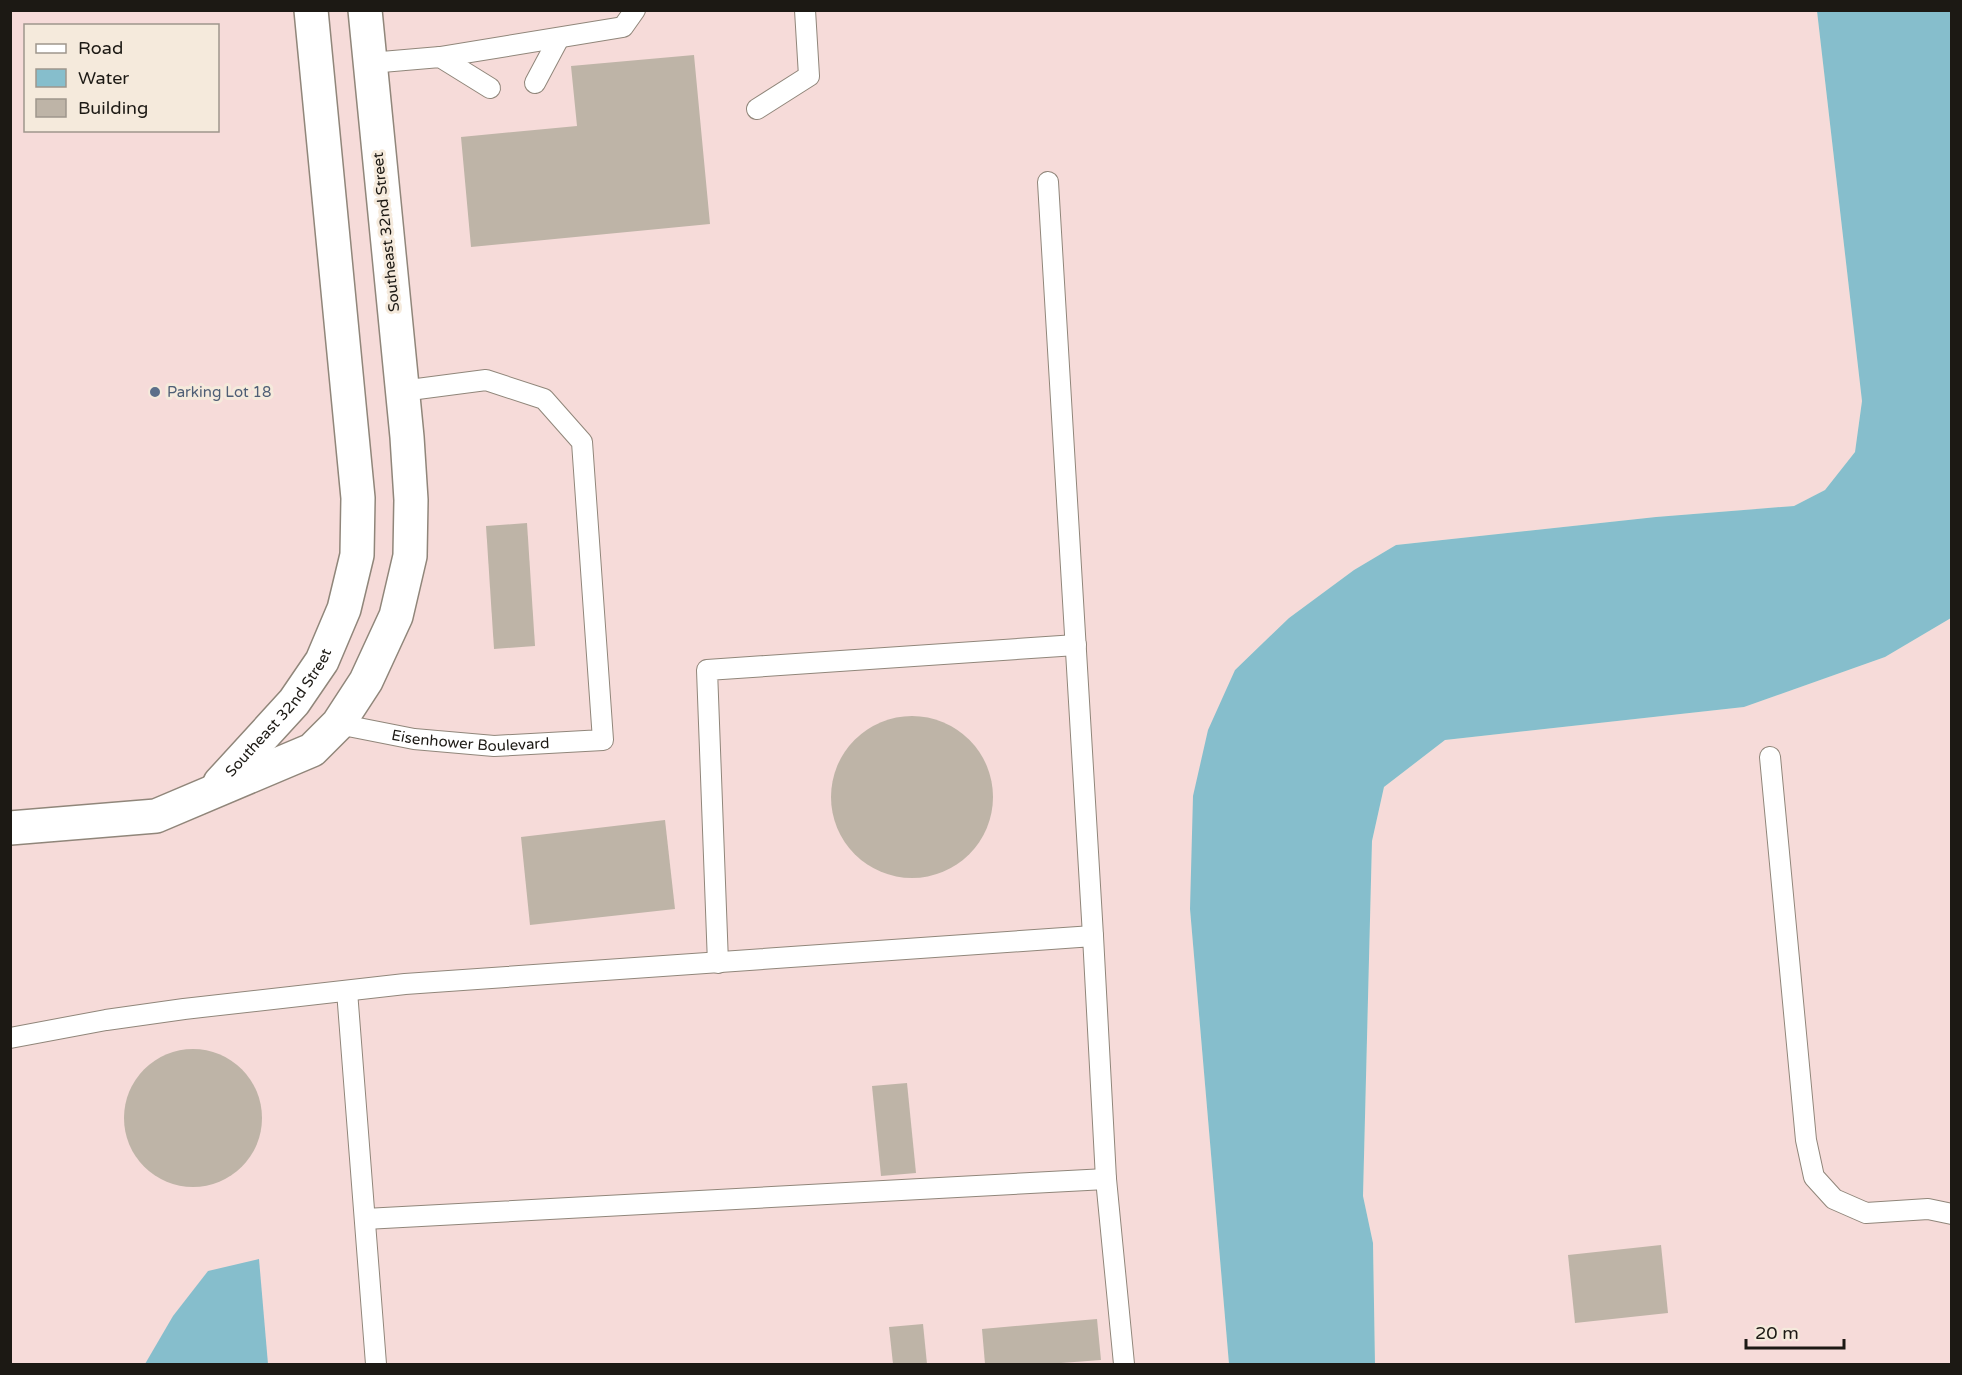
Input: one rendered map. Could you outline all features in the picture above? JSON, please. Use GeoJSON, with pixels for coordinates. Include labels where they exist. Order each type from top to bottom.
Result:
{"type":"FeatureCollection","features":[{"type":"Feature","properties":{"kind":"street","name":"Southeast 32nd Street"},"geometry":{"type":"LineString","coordinates":[[213,791],[294,702],[322,661],[344,609],[357,555],[358,498],[311,10]]}},
{"type":"Feature","properties":{"kind":"street","name":"Southeast 32nd Street"},"geometry":{"type":"LineString","coordinates":[[213,791],[312,750],[338,724],[366,681],[396,616],[410,556],[411,500],[365,10]]}},
{"type":"Feature","properties":{"kind":"street"},"geometry":{"type":"LineString","coordinates":[[10,828],[156,816],[213,791]]}},
{"type":"Feature","properties":{"kind":"lane"},"geometry":{"type":"LineString","coordinates":[[370,63],[440,57],[623,27],[635,10]]}},
{"type":"Feature","properties":{"kind":"lane"},"geometry":{"type":"LineString","coordinates":[[757,109],[809,76],[805,10]]}},
{"type":"Feature","properties":{"kind":"lane"},"geometry":{"type":"LineString","coordinates":[[535,83],[559,38]]}},
{"type":"Feature","properties":{"kind":"lane"},"geometry":{"type":"LineString","coordinates":[[440,57],[490,88]]}},
{"type":"Feature","properties":{"kind":"lane"},"geometry":{"type":"LineString","coordinates":[[1048,182],[1106,1179],[1124,1365]]}},
{"type":"Feature","properties":{"kind":"lane","name":"Eisenhower Boulevard"},"geometry":{"type":"LineString","coordinates":[[338,724],[414,739],[494,746],[603,740],[582,442],[544,399],[486,380],[402,391]]}},
{"type":"Feature","properties":{"kind":"lane"},"geometry":{"type":"LineString","coordinates":[[718,963],[706,670],[1076,645]]}},
{"type":"Feature","properties":{"kind":"lane"},"geometry":{"type":"LineString","coordinates":[[1770,757],[1806,1140],[1814,1177],[1834,1199],[1866,1213],[1928,1209],[1952,1214]]}},
{"type":"Feature","properties":{"kind":"lane"},"geometry":{"type":"LineString","coordinates":[[10,1038],[129,1017],[416,984],[1093,936]]}},
{"type":"Feature","properties":{"kind":"lane"},"geometry":{"type":"LineString","coordinates":[[347,991],[376,1365]]}},
{"type":"Feature","properties":{"kind":"lane"},"geometry":{"type":"LineString","coordinates":[[365,1219],[1106,1179]]}},
{"type":"Feature","properties":{"kind":"shaded area"},"geometry":{"type":"Polygon","coordinates":[[[10,11],[1817,11],[1862,401],[1855,452],[1825,490],[1794,506],[1656,517],[1396,545],[1354,570],[1289,618],[1235,670],[1190,909],[1229,1364],[11,1364],[10,11]]]}},
{"type":"Feature","properties":{"kind":"shaded area"},"geometry":{"type":"Polygon","coordinates":[[[1951,618],[1951,1364],[1375,1364],[1373,1243],[1363,1196],[1372,841],[1384,787],[1445,740],[1744,707],[1885,657],[1951,618]]]}},
{"type":"Feature","properties":{"kind":"water"},"geometry":{"type":"Polygon","coordinates":[[[1817,11],[1951,11],[1951,618],[1885,657],[1744,707],[1445,740],[1384,787],[1372,841],[1363,1196],[1373,1243],[1375,1364],[1229,1364],[1190,909],[1193,796],[1208,730],[1235,670],[1289,618],[1354,570],[1396,545],[1656,517],[1794,506],[1825,490],[1855,452],[1862,401],[1817,11]]]}},
{"type":"Feature","properties":{"kind":"water"},"geometry":{"type":"Polygon","coordinates":[[[259,1259],[268,1364],[145,1364],[173,1316],[208,1271],[259,1259]]]}},
{"type":"Feature","properties":{"kind":"building"},"geometry":{"type":"Polygon","coordinates":[[[694,55],[710,224],[471,247],[461,137],[577,126],[571,66],[694,55]]]}},
{"type":"Feature","properties":{"kind":"building"},"geometry":{"type":"Polygon","coordinates":[[[527,523],[535,646],[494,649],[486,526],[527,523]]]}},
{"type":"Feature","properties":{"kind":"building"},"geometry":{"type":"Polygon","coordinates":[[[912,716],[943,723],[957,730],[969,740],[979,752],[986,766],[993,797],[986,828],[979,842],[969,854],[957,864],[943,871],[912,878],[881,871],[867,864],[855,854],[845,842],[838,828],[831,797],[838,766],[845,752],[855,740],[867,730],[881,723],[912,716]]]}},
{"type":"Feature","properties":{"kind":"building"},"geometry":{"type":"Polygon","coordinates":[[[665,820],[675,909],[530,925],[521,837],[665,820]]]}},
{"type":"Feature","properties":{"kind":"building"},"geometry":{"type":"Polygon","coordinates":[[[193,1049],[219,1054],[242,1069],[257,1092],[262,1118],[257,1144],[242,1167],[219,1182],[193,1187],[167,1182],[144,1167],[129,1144],[124,1118],[129,1092],[144,1069],[167,1054],[193,1049]]]}},
{"type":"Feature","properties":{"kind":"building"},"geometry":{"type":"Polygon","coordinates":[[[907,1083],[916,1173],[881,1176],[872,1086],[907,1083]]]}},
{"type":"Feature","properties":{"kind":"building"},"geometry":{"type":"Polygon","coordinates":[[[1661,1245],[1668,1313],[1575,1323],[1568,1255],[1661,1245]]]}},
{"type":"Feature","properties":{"kind":"building"},"geometry":{"type":"Polygon","coordinates":[[[1097,1319],[1101,1360],[1048,1364],[985,1364],[982,1329],[1097,1319]]]}},
{"type":"Feature","properties":{"kind":"building"},"geometry":{"type":"Polygon","coordinates":[[[923,1324],[927,1364],[893,1364],[889,1327],[923,1324]]]}},
{"type":"Feature","properties":{"kind":"place","name":"Parking Lot 18"},"geometry":{"type":"Point","coordinates":[155,392]}}]}
